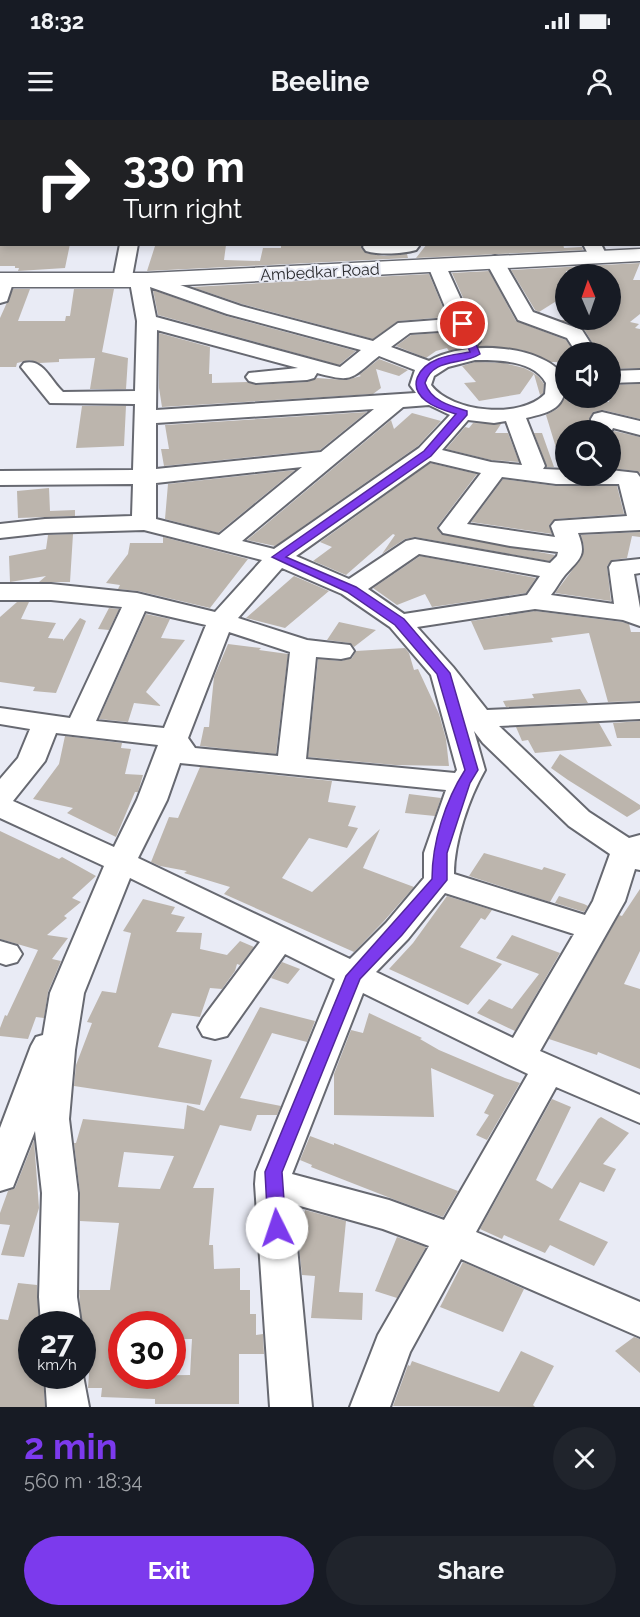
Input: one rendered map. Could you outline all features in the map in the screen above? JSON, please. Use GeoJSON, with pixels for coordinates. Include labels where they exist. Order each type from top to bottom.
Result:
{"type":"FeatureCollection","features":[{"type":"Feature","properties":{"kind":"main road","name":"Ambedkar Road"},"geometry":{"type":"LineString","coordinates":[[2,285],[136,280],[412,252],[437,266],[495,262],[595,250],[639,258]]}},
{"type":"Feature","properties":{"kind":"street"},"geometry":{"type":"LineString","coordinates":[[129,246],[147,321],[144,523]]}},
{"type":"Feature","properties":{"kind":"street"},"geometry":{"type":"LineString","coordinates":[[372,247],[412,252]]}},
{"type":"Feature","properties":{"kind":"street"},"geometry":{"type":"LineString","coordinates":[[495,262],[525,316],[575,334],[580,342]]}},
{"type":"Feature","properties":{"kind":"street"},"geometry":{"type":"LineString","coordinates":[[437,266],[475,354]]}},
{"type":"Feature","properties":{"kind":"street"},"geometry":{"type":"LineString","coordinates":[[136,280],[234,310],[375,348],[429,368]]}},
{"type":"Feature","properties":{"kind":"street"},"geometry":{"type":"LineString","coordinates":[[147,321],[327,372],[343,374],[405,327],[463,324]]}},
{"type":"Feature","properties":{"kind":"street"},"geometry":{"type":"LineString","coordinates":[[555,376],[527,361],[497,354],[475,354],[441,361],[429,368],[420,383],[430,399],[444,407],[463,413],[493,416],[514,415],[540,408],[555,396]]}},
{"type":"Feature","properties":{"kind":"street"},"geometry":{"type":"LineString","coordinates":[[31,367],[51,393],[58,398],[146,407],[430,399]]}},
{"type":"Feature","properties":{"kind":"street"},"geometry":{"type":"LineString","coordinates":[[256,376],[327,372]]}},
{"type":"Feature","properties":{"kind":"street"},"geometry":{"type":"LineString","coordinates":[[621,377],[640,376]]}},
{"type":"Feature","properties":{"kind":"street"},"geometry":{"type":"LineString","coordinates":[[222,544],[397,401]]}},
{"type":"Feature","properties":{"kind":"street"},"geometry":{"type":"LineString","coordinates":[[0,1177],[67,993],[121,862],[152,800],[221,621],[278,557],[427,453],[463,413]]}},
{"type":"Feature","properties":{"kind":"street"},"geometry":{"type":"LineString","coordinates":[[496,470],[526,473],[534,466],[514,415]]}},
{"type":"Feature","properties":{"kind":"street"},"geometry":{"type":"LineString","coordinates":[[621,426],[640,428]]}},
{"type":"Feature","properties":{"kind":"street"},"geometry":{"type":"LineString","coordinates":[[427,453],[496,470],[555,476]]}},
{"type":"Feature","properties":{"kind":"street"},"geometry":{"type":"LineString","coordinates":[[0,478],[145,477],[327,458]]}},
{"type":"Feature","properties":{"kind":"street"},"geometry":{"type":"LineString","coordinates":[[496,470],[452,528],[510,539],[572,546]]}},
{"type":"Feature","properties":{"kind":"street"},"geometry":{"type":"LineString","coordinates":[[536,601],[555,571],[569,558],[572,546],[563,526],[640,523],[629,478],[621,477]]}},
{"type":"Feature","properties":{"kind":"street"},"geometry":{"type":"LineString","coordinates":[[0,531],[45,526],[144,523],[278,557],[351,590],[399,622],[444,673],[493,737],[579,819],[635,852],[592,929],[453,1239],[392,1347],[371,1407],[363,1407]]}},
{"type":"Feature","properties":{"kind":"street"},"geometry":{"type":"LineString","coordinates":[[351,590],[415,546],[555,571]]}},
{"type":"Feature","properties":{"kind":"street"},"geometry":{"type":"LineString","coordinates":[[399,622],[536,601],[634,615],[621,567],[640,566]]}},
{"type":"Feature","properties":{"kind":"street"},"geometry":{"type":"LineString","coordinates":[[6,597],[51,592],[137,601],[221,621],[304,648],[341,651]]}},
{"type":"Feature","properties":{"kind":"street"},"geometry":{"type":"LineString","coordinates":[[80,727],[137,601]]}},
{"type":"Feature","properties":{"kind":"street"},"geometry":{"type":"LineString","coordinates":[[291,767],[304,648]]}},
{"type":"Feature","properties":{"kind":"street"},"geometry":{"type":"LineString","coordinates":[[291,1407],[273,1172],[354,976],[397,931],[439,880],[439,853],[463,783],[471,770],[444,673]]}},
{"type":"Feature","properties":{"kind":"street"},"geometry":{"type":"LineString","coordinates":[[478,718],[640,711]]}},
{"type":"Feature","properties":{"kind":"street"},"geometry":{"type":"LineString","coordinates":[[0,716],[46,724],[174,738],[186,756],[463,783]]}},
{"type":"Feature","properties":{"kind":"street"},"geometry":{"type":"LineString","coordinates":[[0,798],[31,761],[46,724]]}},
{"type":"Feature","properties":{"kind":"street"},"geometry":{"type":"LineString","coordinates":[[0,807],[121,862],[354,976],[640,1110]]}},
{"type":"Feature","properties":{"kind":"street"},"geometry":{"type":"LineString","coordinates":[[439,880],[592,929]]}},
{"type":"Feature","properties":{"kind":"street"},"geometry":{"type":"LineString","coordinates":[[215,1026],[280,938]]}},
{"type":"Feature","properties":{"kind":"street"},"geometry":{"type":"LineString","coordinates":[[60,1311],[60,1193],[51,1119],[67,993]]}},
{"type":"Feature","properties":{"kind":"street"},"geometry":{"type":"LineString","coordinates":[[273,1184],[389,1215],[453,1239],[640,1320]]}},
{"type":"Feature","properties":{"kind":"street"},"geometry":{"type":"LineString","coordinates":[[66,1389],[68,1407]]}},
{"type":"Feature","properties":{"kind":"building"},"geometry":{"type":"Polygon","coordinates":[[[0,246],[70,246],[65,268],[18,271],[19,268],[15,266],[0,266],[0,246]]]}},
{"type":"Feature","properties":{"kind":"building"},"geometry":{"type":"Polygon","coordinates":[[[155,246],[226,246],[224,260],[260,261],[263,248],[281,248],[281,246],[362,246],[366,253],[384,256],[407,254],[408,258],[147,271],[155,246]]]}},
{"type":"Feature","properties":{"kind":"building"},"geometry":{"type":"Polygon","coordinates":[[[425,246],[564,246],[564,248],[582,247],[583,250],[416,258],[425,246]]]}},
{"type":"Feature","properties":{"kind":"building"},"geometry":{"type":"Polygon","coordinates":[[[640,263],[633,280],[640,280],[640,314],[630,322],[639,324],[635,328],[640,329],[640,368],[621,369],[621,342],[592,342],[585,330],[621,330],[621,264],[640,263]]]}},
{"type":"Feature","properties":{"kind":"building"},"geometry":{"type":"Polygon","coordinates":[[[555,268],[555,302],[539,312],[535,310],[511,270],[555,268]]]}},
{"type":"Feature","properties":{"kind":"building"},"geometry":{"type":"Polygon","coordinates":[[[489,271],[516,321],[566,340],[567,342],[555,342],[555,362],[522,350],[479,346],[482,340],[452,273],[489,271]]]}},
{"type":"Feature","properties":{"kind":"building"},"geometry":{"type":"Polygon","coordinates":[[[429,274],[447,317],[398,321],[373,339],[242,304],[192,287],[429,274]]]}},
{"type":"Feature","properties":{"kind":"building"},"geometry":{"type":"Polygon","coordinates":[[[13,289],[30,289],[18,321],[65,321],[66,316],[70,316],[74,289],[114,289],[102,352],[128,358],[126,389],[90,389],[95,358],[59,359],[59,362],[39,363],[30,360],[17,363],[16,367],[0,367],[0,318],[13,289]]]}},
{"type":"Feature","properties":{"kind":"building"},"geometry":{"type":"Polygon","coordinates":[[[153,290],[226,316],[356,351],[339,365],[158,315],[153,290]]]}},
{"type":"Feature","properties":{"kind":"building"},"geometry":{"type":"Polygon","coordinates":[[[454,332],[461,346],[465,347],[436,351],[426,358],[396,346],[411,335],[454,332]]]}},
{"type":"Feature","properties":{"kind":"building"},"geometry":{"type":"Polygon","coordinates":[[[159,333],[210,347],[209,374],[212,374],[212,383],[247,382],[256,385],[307,382],[317,378],[346,380],[361,376],[359,375],[379,359],[408,370],[399,376],[376,369],[381,388],[373,394],[162,407],[159,388],[159,333]]]}},
{"type":"Feature","properties":{"kind":"building"},"geometry":{"type":"Polygon","coordinates":[[[475,362],[504,363],[524,368],[532,372],[539,377],[544,384],[543,393],[540,395],[534,374],[520,394],[479,401],[464,383],[476,382],[462,366],[475,362]]]}},
{"type":"Feature","properties":{"kind":"building"},"geometry":{"type":"Polygon","coordinates":[[[640,384],[640,419],[603,410],[593,412],[589,420],[555,420],[555,444],[546,415],[558,408],[621,408],[621,385],[640,384]]]}},
{"type":"Feature","properties":{"kind":"building"},"geometry":{"type":"Polygon","coordinates":[[[82,406],[126,406],[124,446],[76,448],[82,406]]]}},
{"type":"Feature","properties":{"kind":"building"},"geometry":{"type":"Polygon","coordinates":[[[367,412],[320,450],[164,466],[161,449],[169,449],[165,425],[367,412]]]}},
{"type":"Feature","properties":{"kind":"building"},"geometry":{"type":"Polygon","coordinates":[[[412,413],[441,421],[418,446],[275,546],[247,540],[391,420],[394,429],[412,413]]]}},
{"type":"Feature","properties":{"kind":"building"},"geometry":{"type":"Polygon","coordinates":[[[473,423],[501,424],[495,433],[508,433],[519,462],[491,460],[446,449],[465,427],[469,428],[473,423]]]}},
{"type":"Feature","properties":{"kind":"building"},"geometry":{"type":"Polygon","coordinates":[[[534,433],[542,433],[554,467],[547,467],[534,433]]]}},
{"type":"Feature","properties":{"kind":"building"},"geometry":{"type":"Polygon","coordinates":[[[621,433],[640,437],[640,473],[621,469],[621,433]]]}},
{"type":"Feature","properties":{"kind":"building"},"geometry":{"type":"Polygon","coordinates":[[[430,463],[477,474],[437,527],[441,534],[555,555],[549,561],[415,537],[405,539],[382,554],[395,535],[393,534],[346,575],[313,561],[332,547],[320,542],[430,463]]]}},
{"type":"Feature","properties":{"kind":"building"},"geometry":{"type":"Polygon","coordinates":[[[295,470],[218,533],[165,519],[168,484],[295,470]]]}},
{"type":"Feature","properties":{"kind":"building"},"geometry":{"type":"Polygon","coordinates":[[[503,479],[555,486],[617,486],[624,514],[555,519],[549,525],[552,534],[471,522],[503,479]]]}},
{"type":"Feature","properties":{"kind":"building"},"geometry":{"type":"Polygon","coordinates":[[[49,488],[50,511],[75,510],[75,516],[18,518],[17,491],[49,488]]]}},
{"type":"Feature","properties":{"kind":"building"},"geometry":{"type":"Polygon","coordinates":[[[640,532],[640,537],[632,536],[627,558],[612,560],[607,566],[611,601],[555,593],[582,557],[584,547],[581,535],[640,532]]]}},
{"type":"Feature","properties":{"kind":"building"},"geometry":{"type":"Polygon","coordinates":[[[73,534],[70,582],[39,582],[46,576],[10,582],[9,556],[46,549],[48,535],[73,534]]]}},
{"type":"Feature","properties":{"kind":"building"},"geometry":{"type":"Polygon","coordinates":[[[163,537],[248,559],[210,608],[138,591],[118,589],[120,585],[106,583],[128,554],[130,543],[163,543],[163,537]]]}},
{"type":"Feature","properties":{"kind":"building"},"geometry":{"type":"Polygon","coordinates":[[[420,556],[536,578],[526,593],[432,607],[425,594],[397,605],[373,588],[420,556]]]}},
{"type":"Feature","properties":{"kind":"building"},"geometry":{"type":"Polygon","coordinates":[[[294,576],[329,591],[285,628],[246,618],[294,576]]]}},
{"type":"Feature","properties":{"kind":"building"},"geometry":{"type":"Polygon","coordinates":[[[17,602],[29,602],[21,619],[56,623],[48,638],[63,639],[63,641],[80,618],[86,621],[56,693],[33,691],[35,687],[0,682],[0,617],[17,602]]]}},
{"type":"Feature","properties":{"kind":"building"},"geometry":{"type":"Polygon","coordinates":[[[109,608],[119,609],[109,630],[98,629],[109,608]]]}},
{"type":"Feature","properties":{"kind":"building"},"geometry":{"type":"Polygon","coordinates":[[[535,611],[622,622],[629,624],[631,632],[640,632],[640,701],[608,702],[589,633],[551,638],[553,642],[484,650],[471,621],[535,611]]]}},
{"type":"Feature","properties":{"kind":"building"},"geometry":{"type":"Polygon","coordinates":[[[146,614],[170,619],[161,638],[185,640],[146,692],[161,706],[134,703],[128,722],[99,719],[146,614]]]}},
{"type":"Feature","properties":{"kind":"building"},"geometry":{"type":"Polygon","coordinates":[[[339,622],[376,630],[354,647],[350,643],[327,640],[339,622]]]}},
{"type":"Feature","properties":{"kind":"building"},"geometry":{"type":"Polygon","coordinates":[[[228,644],[288,654],[276,754],[200,746],[204,727],[209,727],[214,677],[228,644]]]}},
{"type":"Feature","properties":{"kind":"building"},"geometry":{"type":"Polygon","coordinates":[[[405,648],[409,653],[414,670],[418,669],[439,714],[446,739],[449,766],[395,765],[308,757],[318,659],[341,661],[352,658],[356,651],[405,648]]]}},
{"type":"Feature","properties":{"kind":"building"},"geometry":{"type":"Polygon","coordinates":[[[580,689],[588,703],[506,707],[503,701],[534,698],[532,694],[580,689]]]}},
{"type":"Feature","properties":{"kind":"building"},"geometry":{"type":"Polygon","coordinates":[[[640,721],[640,738],[617,738],[613,723],[640,721]]]}},
{"type":"Feature","properties":{"kind":"building"},"geometry":{"type":"Polygon","coordinates":[[[599,723],[612,746],[535,753],[528,740],[522,741],[516,727],[599,723]]]}},
{"type":"Feature","properties":{"kind":"building"},"geometry":{"type":"Polygon","coordinates":[[[65,736],[122,743],[121,748],[131,749],[125,774],[143,775],[138,792],[135,792],[116,837],[67,813],[73,808],[33,799],[59,764],[65,736]]]}},
{"type":"Feature","properties":{"kind":"building"},"geometry":{"type":"Polygon","coordinates":[[[560,754],[640,805],[640,809],[627,817],[568,780],[551,768],[560,754]]]}},
{"type":"Feature","properties":{"kind":"building"},"geometry":{"type":"Polygon","coordinates":[[[200,767],[332,781],[328,802],[356,806],[348,826],[358,828],[347,848],[309,838],[282,878],[312,892],[380,829],[363,868],[414,887],[354,952],[224,894],[230,887],[184,873],[187,871],[151,862],[169,817],[178,818],[200,767]]]}},
{"type":"Feature","properties":{"kind":"building"},"geometry":{"type":"Polygon","coordinates":[[[409,794],[441,798],[435,816],[405,813],[409,794]]]}},
{"type":"Feature","properties":{"kind":"building"},"geometry":{"type":"Polygon","coordinates":[[[0,831],[59,859],[62,857],[96,876],[72,898],[81,902],[47,935],[68,938],[52,959],[61,961],[48,992],[44,1018],[36,1017],[28,1039],[0,1036],[0,1028],[5,1015],[7,1016],[38,950],[0,939],[0,831]]]}},
{"type":"Feature","properties":{"kind":"building"},"geometry":{"type":"Polygon","coordinates":[[[484,853],[542,870],[544,867],[566,874],[550,902],[469,876],[484,853]]]}},
{"type":"Feature","properties":{"kind":"building"},"geometry":{"type":"Polygon","coordinates":[[[640,889],[640,951],[624,984],[640,989],[640,1069],[598,1052],[597,1055],[549,1039],[619,915],[622,916],[640,889]]]}},
{"type":"Feature","properties":{"kind":"building"},"geometry":{"type":"Polygon","coordinates":[[[447,896],[492,910],[485,920],[481,918],[460,947],[502,964],[468,1005],[389,969],[413,943],[447,896]]]}},
{"type":"Feature","properties":{"kind":"building"},"geometry":{"type":"Polygon","coordinates":[[[559,896],[588,906],[584,912],[555,903],[559,896]]]}},
{"type":"Feature","properties":{"kind":"building"},"geometry":{"type":"Polygon","coordinates":[[[143,899],[175,907],[171,914],[185,917],[176,932],[202,933],[200,949],[227,955],[240,941],[254,947],[240,965],[237,964],[235,971],[222,989],[210,988],[200,1017],[172,1013],[158,1047],[212,1060],[200,1105],[74,1086],[76,1065],[92,1023],[87,1022],[102,991],[116,993],[131,933],[123,931],[143,899]]]}},
{"type":"Feature","properties":{"kind":"building"},"geometry":{"type":"Polygon","coordinates":[[[512,935],[560,953],[515,1031],[477,1013],[489,999],[512,1009],[539,974],[496,958],[512,935]]]}},
{"type":"Feature","properties":{"kind":"building"},"geometry":{"type":"Polygon","coordinates":[[[282,962],[300,969],[288,984],[271,978],[282,962]]]}},
{"type":"Feature","properties":{"kind":"building"},"geometry":{"type":"Polygon","coordinates":[[[260,1007],[315,1021],[307,1042],[272,1033],[240,1098],[281,1106],[277,1115],[257,1115],[251,1131],[220,1125],[193,1188],[214,1188],[209,1245],[213,1245],[214,1269],[240,1268],[240,1290],[250,1290],[250,1314],[256,1314],[256,1335],[263,1334],[264,1354],[239,1354],[239,1404],[155,1404],[155,1399],[101,1397],[102,1388],[96,1388],[96,1311],[80,1311],[79,1290],[110,1290],[119,1223],[80,1221],[80,1193],[74,1143],[76,1143],[83,1119],[184,1129],[187,1105],[204,1111],[260,1007]],[[124,1152],[118,1187],[160,1189],[174,1156],[124,1152]]]}},
{"type":"Feature","properties":{"kind":"building"},"geometry":{"type":"Polygon","coordinates":[[[369,1013],[422,1038],[420,1039],[439,1050],[520,1083],[487,1140],[476,1135],[489,1115],[484,1113],[494,1095],[431,1068],[434,1117],[334,1115],[334,1074],[351,1030],[363,1033],[369,1013]]]}},
{"type":"Feature","properties":{"kind":"building"},"geometry":{"type":"Polygon","coordinates":[[[552,1099],[571,1107],[536,1180],[552,1189],[598,1119],[601,1117],[629,1133],[603,1164],[616,1169],[604,1192],[580,1182],[559,1220],[608,1242],[594,1266],[550,1245],[545,1253],[504,1235],[502,1239],[480,1229],[552,1099]]]}},
{"type":"Feature","properties":{"kind":"building"},"geometry":{"type":"Polygon","coordinates":[[[310,1136],[458,1191],[443,1217],[398,1201],[311,1167],[312,1165],[300,1160],[310,1136]]]}},
{"type":"Feature","properties":{"kind":"building"},"geometry":{"type":"Polygon","coordinates":[[[34,1140],[39,1208],[24,1257],[1,1255],[10,1225],[0,1224],[0,1213],[8,1191],[15,1188],[34,1140]]]}},
{"type":"Feature","properties":{"kind":"building"},"geometry":{"type":"Polygon","coordinates":[[[305,1210],[346,1221],[339,1292],[363,1293],[362,1320],[311,1318],[315,1276],[302,1275],[299,1248],[305,1210]]]}},
{"type":"Feature","properties":{"kind":"building"},"geometry":{"type":"Polygon","coordinates":[[[397,1237],[426,1247],[397,1298],[375,1291],[397,1237]]]}},
{"type":"Feature","properties":{"kind":"building"},"geometry":{"type":"Polygon","coordinates":[[[463,1262],[524,1289],[503,1332],[440,1307],[463,1262]]]}},
{"type":"Feature","properties":{"kind":"building"},"geometry":{"type":"Polygon","coordinates":[[[18,1283],[37,1285],[38,1311],[18,1311],[18,1389],[44,1389],[45,1407],[0,1407],[0,1319],[8,1320],[18,1283]]]}},
{"type":"Feature","properties":{"kind":"building"},"geometry":{"type":"Polygon","coordinates":[[[634,1337],[640,1339],[640,1373],[615,1351],[634,1337]]]}},
{"type":"Feature","properties":{"kind":"building"},"geometry":{"type":"Polygon","coordinates":[[[521,1351],[554,1366],[533,1405],[535,1407],[393,1406],[408,1365],[410,1366],[412,1361],[499,1392],[521,1351]]]}},
{"type":"Feature","properties":{"kind":"route"},"geometry":{"type":"LineString","coordinates":[[277,1228],[273,1172],[354,976],[397,931],[439,880],[439,853],[463,783],[471,770],[444,673],[399,622],[351,590],[321,574],[278,557],[427,453],[463,413],[444,407],[430,399],[420,383],[429,368],[441,361],[475,354],[463,324]]}}]}
